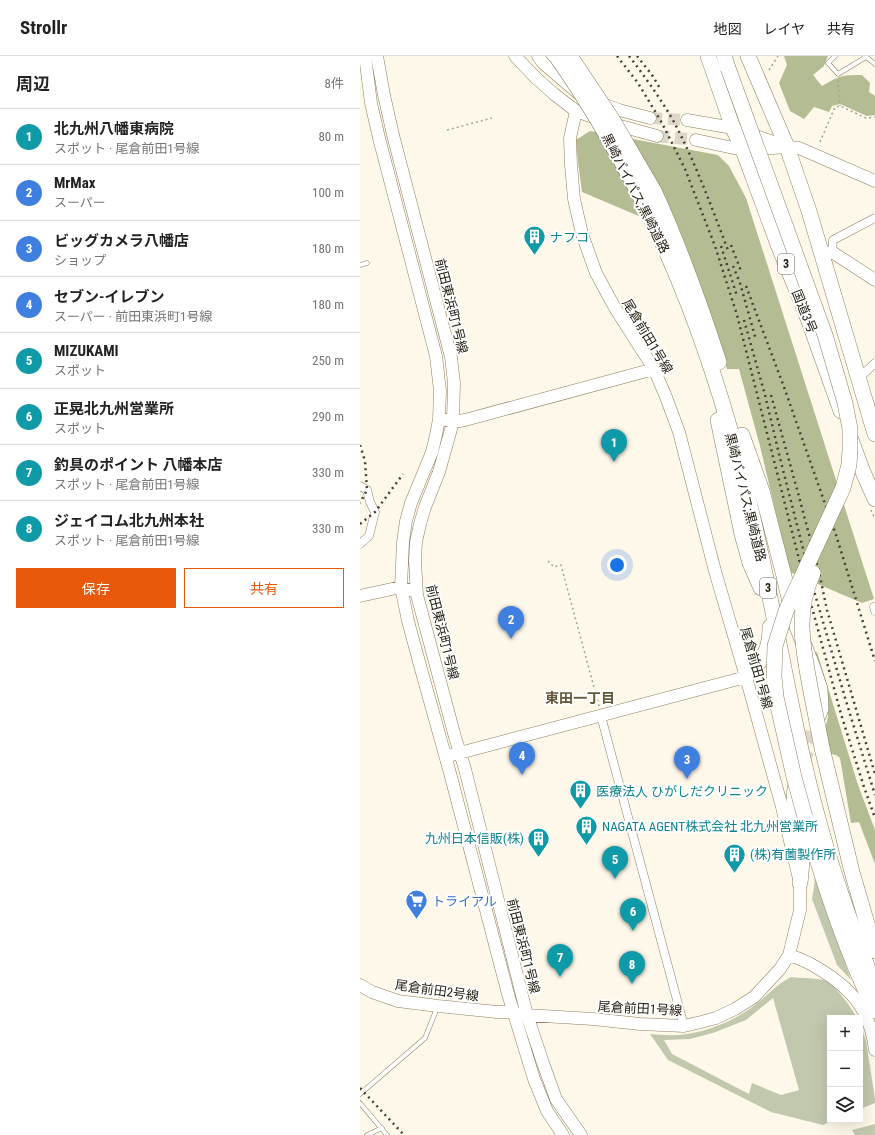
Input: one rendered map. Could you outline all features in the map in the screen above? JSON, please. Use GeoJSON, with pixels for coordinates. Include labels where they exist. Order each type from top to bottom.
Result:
{"type":"FeatureCollection","features":[{"type":"Feature","properties":{"kind":"highway","name":"黒崎バイパス;黒崎道路"},"geometry":{"type":"LineString","coordinates":[[556,56],[586,100],[622,161],[669,223],[684,259],[742,435],[766,532],[799,697],[828,819],[847,883],[875,960]]}},
{"type":"Feature","properties":{"kind":"highway","name":"黒崎バイパス;黒崎道路"},"geometry":{"type":"LineString","coordinates":[[570,56],[612,119],[647,194],[668,255],[691,312],[724,409],[747,495],[791,707],[819,823],[840,893],[875,987]]}},
{"type":"Feature","properties":{"kind":"highway","name":"国道3号"},"geometry":{"type":"LineString","coordinates":[[708,56],[733,128],[743,150],[779,247],[806,313],[863,472],[875,499]]}},
{"type":"Feature","properties":{"kind":"highway"},"geometry":{"type":"LineString","coordinates":[[748,56],[787,147],[809,211],[827,254],[875,434]]}},
{"type":"Feature","properties":{"kind":"highway"},"geometry":{"type":"LineString","coordinates":[[730,61],[832,332],[858,426],[858,448],[855,474],[846,501],[807,586],[802,609],[802,630],[804,652],[822,748],[852,872],[875,951]]}},
{"type":"Feature","properties":{"kind":"highway"},"geometry":{"type":"LineString","coordinates":[[730,61],[825,335],[845,403],[850,429],[850,458],[843,488],[786,611],[775,646],[774,676],[776,697],[792,770],[805,817],[848,949],[875,1011]]}},
{"type":"Feature","properties":{"kind":"highway"},"geometry":{"type":"LineString","coordinates":[[691,312],[709,380],[742,534],[750,563],[766,603],[770,622],[770,639],[765,654],[746,677]]}},
{"type":"Feature","properties":{"kind":"highway"},"geometry":{"type":"LineString","coordinates":[[742,435],[762,491],[796,624],[820,689],[821,709],[814,732]]}},
{"type":"Feature","properties":{"kind":"highway"},"geometry":{"type":"LineString","coordinates":[[797,777],[794,791],[794,811],[801,850],[800,883]]}},
{"type":"Feature","properties":{"kind":"street","name":"前田東浜町1号線"},"geometry":{"type":"LineString","coordinates":[[365,56],[371,103],[436,356],[440,391],[436,435],[432,452],[415,491],[406,521],[403,542],[401,587],[408,621],[513,1012],[534,1079],[548,1111],[563,1135]]}},
{"type":"Feature","properties":{"kind":"street","name":"前田東浜町1号線"},"geometry":{"type":"LineString","coordinates":[[378,56],[384,95],[393,135],[451,357],[454,384],[454,422],[439,472],[425,507],[416,542],[415,561],[417,594],[465,769],[527,1014],[542,1063],[556,1099],[581,1135]]}},
{"type":"Feature","properties":{"kind":"street"},"geometry":{"type":"LineString","coordinates":[[515,56],[536,78],[576,111],[613,124],[657,136]]}},
{"type":"Feature","properties":{"kind":"street"},"geometry":{"type":"LineString","coordinates":[[538,56],[543,63],[581,95],[619,110],[650,118]]}},
{"type":"Feature","properties":{"kind":"street","name":"尾倉前田1号線"},"geometry":{"type":"LineString","coordinates":[[513,1012],[640,1024],[684,1026],[716,1018],[735,1009],[754,997],[780,969],[789,955],[800,910],[800,883],[782,807],[715,571],[678,432],[666,397],[654,369],[615,308],[596,273],[582,234],[574,199],[571,165],[570,138],[576,111]]}},
{"type":"Feature","properties":{"kind":"street"},"geometry":{"type":"LineString","coordinates":[[687,120],[733,128],[787,147]]}},
{"type":"Feature","properties":{"kind":"street"},"geometry":{"type":"LineString","coordinates":[[696,140],[743,150],[787,147],[799,148],[875,181]]}},
{"type":"Feature","properties":{"kind":"street"},"geometry":{"type":"LineString","coordinates":[[875,218],[833,240],[827,254],[875,280]]}},
{"type":"Feature","properties":{"kind":"street"},"geometry":{"type":"LineString","coordinates":[[859,378],[875,363]]}},
{"type":"Feature","properties":{"kind":"street"},"geometry":{"type":"LineString","coordinates":[[438,419],[454,422],[472,418],[654,369]]}},
{"type":"Feature","properties":{"kind":"street"},"geometry":{"type":"LineString","coordinates":[[360,486],[367,490],[370,502],[375,512],[369,536],[360,544]]}},
{"type":"Feature","properties":{"kind":"street"},"geometry":{"type":"LineString","coordinates":[[360,596],[401,587],[417,594]]}},
{"type":"Feature","properties":{"kind":"street"},"geometry":{"type":"LineString","coordinates":[[875,607],[875,611]]}},
{"type":"Feature","properties":{"kind":"street"},"geometry":{"type":"LineString","coordinates":[[445,757],[746,677]]}},
{"type":"Feature","properties":{"kind":"street"},"geometry":{"type":"LineString","coordinates":[[601,716],[684,1026]]}},
{"type":"Feature","properties":{"kind":"street"},"geometry":{"type":"LineString","coordinates":[[789,955],[814,965],[833,978],[862,1002],[873,1038],[875,1050]]}},
{"type":"Feature","properties":{"kind":"street","name":"尾倉前田2号線"},"geometry":{"type":"LineString","coordinates":[[360,985],[372,992],[398,1000],[438,1006],[497,1012],[513,1012]]}},
{"type":"Feature","properties":{"kind":"lane"},"geometry":{"type":"LineString","coordinates":[[834,56],[828,63],[838,74],[865,56],[875,64]]}},
{"type":"Feature","properties":{"kind":"lane"},"geometry":{"type":"LineString","coordinates":[[360,265],[367,263]]}},
{"type":"Feature","properties":{"kind":"lane"},"geometry":{"type":"LineString","coordinates":[[360,1094],[426,1038],[438,1006]]}},
{"type":"Feature","properties":{"kind":"lane"},"geometry":{"type":"LineString","coordinates":[[360,1103],[387,1135]]}},
{"type":"Feature","properties":{"kind":"lane"},"geometry":{"type":"LineString","coordinates":[[367,1135],[382,1128]]}},
{"type":"Feature","properties":{"kind":"path"},"geometry":{"type":"LineString","coordinates":[[769,70],[778,56]]}},
{"type":"Feature","properties":{"kind":"path"},"geometry":{"type":"LineString","coordinates":[[838,74],[840,106]]}},
{"type":"Feature","properties":{"kind":"path"},"geometry":{"type":"LineString","coordinates":[[840,106],[866,118],[875,117]]}},
{"type":"Feature","properties":{"kind":"path"},"geometry":{"type":"LineString","coordinates":[[820,142],[835,108],[840,106]]}},
{"type":"Feature","properties":{"kind":"path"},"geometry":{"type":"LineString","coordinates":[[448,130],[492,118]]}},
{"type":"Feature","properties":{"kind":"path"},"geometry":{"type":"LineString","coordinates":[[548,561],[554,567],[561,565],[601,716]]}},
{"type":"Feature","properties":{"kind":"green space"},"geometry":{"type":"Polygon","coordinates":[[[784,56],[828,56],[824,66],[813,75],[822,86],[841,77],[862,75],[870,83],[869,92],[875,96],[875,115],[867,116],[840,104],[832,106],[829,112],[814,107],[804,119],[790,111],[779,83],[787,65],[784,56]]]}},
{"type":"Feature","properties":{"kind":"green space"},"geometry":{"type":"Polygon","coordinates":[[[590,131],[718,155],[729,166],[746,198],[874,599],[862,603],[790,572],[760,446],[739,369],[727,369],[681,234],[582,192],[576,140],[590,131]]]}},
{"type":"Feature","properties":{"kind":"green space"},"geometry":{"type":"Polygon","coordinates":[[[817,652],[858,785],[875,830],[875,864],[859,822],[851,823],[840,758],[831,754],[825,729],[828,717],[828,697],[813,653],[817,652]]]}},
{"type":"Feature","properties":{"kind":"green space"},"geometry":{"type":"Polygon","coordinates":[[[815,875],[851,980],[837,965],[812,899],[815,875]]]}},
{"type":"Feature","properties":{"kind":"green space"},"geometry":{"type":"Polygon","coordinates":[[[791,977],[826,981],[839,992],[855,1015],[827,1015],[828,1123],[823,1125],[771,1112],[668,1060],[650,1034],[687,1034],[723,1024],[755,1005],[791,977]],[[773,998],[746,1020],[713,1033],[690,1039],[664,1040],[672,1054],[749,1094],[752,1083],[781,1095],[799,1090],[773,998]]]}},
{"type":"Feature","properties":{"kind":"green space"},"geometry":{"type":"Polygon","coordinates":[[[863,1032],[866,1041],[875,1103],[863,1108],[863,1032]]]}},
{"type":"Feature","properties":{"kind":"green space"},"geometry":{"type":"Polygon","coordinates":[[[875,1124],[875,1135],[855,1135],[852,1130],[875,1124]]]}},
{"type":"Feature","properties":{"kind":"tunnel"},"geometry":{"type":"LineString","coordinates":[[650,118],[687,120]]}},
{"type":"Feature","properties":{"kind":"tunnel"},"geometry":{"type":"LineString","coordinates":[[657,136],[696,140]]}},
{"type":"Feature","properties":{"kind":"tunnel"},"geometry":{"type":"LineString","coordinates":[[802,765],[813,732]]}},
{"type":"Feature","properties":{"kind":"railway"},"geometry":{"type":"LineString","coordinates":[[617,56],[638,83],[662,123],[685,169],[715,246],[737,315],[802,571],[841,714],[875,818]]}},
{"type":"Feature","properties":{"kind":"railway"},"geometry":{"type":"LineString","coordinates":[[629,56],[653,88],[674,122],[697,170],[729,253]]}},
{"type":"Feature","properties":{"kind":"railway"},"geometry":{"type":"LineString","coordinates":[[637,56],[652,75],[661,90]]}},
{"type":"Feature","properties":{"kind":"railway"},"geometry":{"type":"LineString","coordinates":[[731,245],[741,271]]}},
{"type":"Feature","properties":{"kind":"railway"},"geometry":{"type":"LineString","coordinates":[[721,246],[737,296]]}},
{"type":"Feature","properties":{"kind":"railway"},"geometry":{"type":"LineString","coordinates":[[733,266],[740,283],[756,340]]}},
{"type":"Feature","properties":{"kind":"railway"},"geometry":{"type":"LineString","coordinates":[[746,286],[784,387],[836,535],[875,661]]}},
{"type":"Feature","properties":{"kind":"railway"},"geometry":{"type":"LineString","coordinates":[[744,320],[765,395],[812,584],[875,795]]}},
{"type":"Feature","properties":{"kind":"railway"},"geometry":{"type":"LineString","coordinates":[[771,395],[819,572],[827,610],[875,774]]}},
{"type":"Feature","properties":{"kind":"railway"},"geometry":{"type":"LineString","coordinates":[[360,445],[365,461],[367,490],[360,503]]}},
{"type":"Feature","properties":{"kind":"railway"},"geometry":{"type":"LineString","coordinates":[[360,524],[375,512],[403,474]]}},
{"type":"Feature","properties":{"kind":"railway"},"geometry":{"type":"LineString","coordinates":[[360,1088],[404,1135]]}},
{"type":"Feature","properties":{"kind":"place","name":"ナフコ"},"geometry":{"type":"Point","coordinates":[534,256]}},
{"type":"Feature","properties":{"kind":"place","name":"北九州八幡東病院"},"geometry":{"type":"Point","coordinates":[614,462]}},
{"type":"Feature","properties":{"kind":"place","name":"MrMax"},"geometry":{"type":"Point","coordinates":[511,639]}},
{"type":"Feature","properties":{"kind":"place","name":"セブン-イレブン"},"geometry":{"type":"Point","coordinates":[522,775]}},
{"type":"Feature","properties":{"kind":"place","name":"ビッグカメラ八幡店"},"geometry":{"type":"Point","coordinates":[687,779]}},
{"type":"Feature","properties":{"kind":"place","name":"医療法人 ひがしだクリニック"},"geometry":{"type":"Point","coordinates":[580,810]}},
{"type":"Feature","properties":{"kind":"place","name":"NAGATA AGENT株式会社 北九州営業所"},"geometry":{"type":"Point","coordinates":[586,846]}},
{"type":"Feature","properties":{"kind":"place","name":"九州日本信販(株)"},"geometry":{"type":"Point","coordinates":[539,858]}},
{"type":"Feature","properties":{"kind":"place","name":"(株)有薗製作所"},"geometry":{"type":"Point","coordinates":[735,874]}},
{"type":"Feature","properties":{"kind":"place","name":"MIZUKAMI"},"geometry":{"type":"Point","coordinates":[615,879]}},
{"type":"Feature","properties":{"kind":"place","name":"トライアル"},"geometry":{"type":"Point","coordinates":[417,920]}},
{"type":"Feature","properties":{"kind":"place","name":"正晃北九州営業所"},"geometry":{"type":"Point","coordinates":[633,931]}},
{"type":"Feature","properties":{"kind":"place","name":"釣具のポイント 八幡本店"},"geometry":{"type":"Point","coordinates":[560,977]}},
{"type":"Feature","properties":{"kind":"place","name":"ジェイコム北九州本社"},"geometry":{"type":"Point","coordinates":[632,984]}},
{"type":"Feature","properties":{"kind":"district","name":"東田一丁目"},"geometry":{"type":"Point","coordinates":[580,698]}}]}
